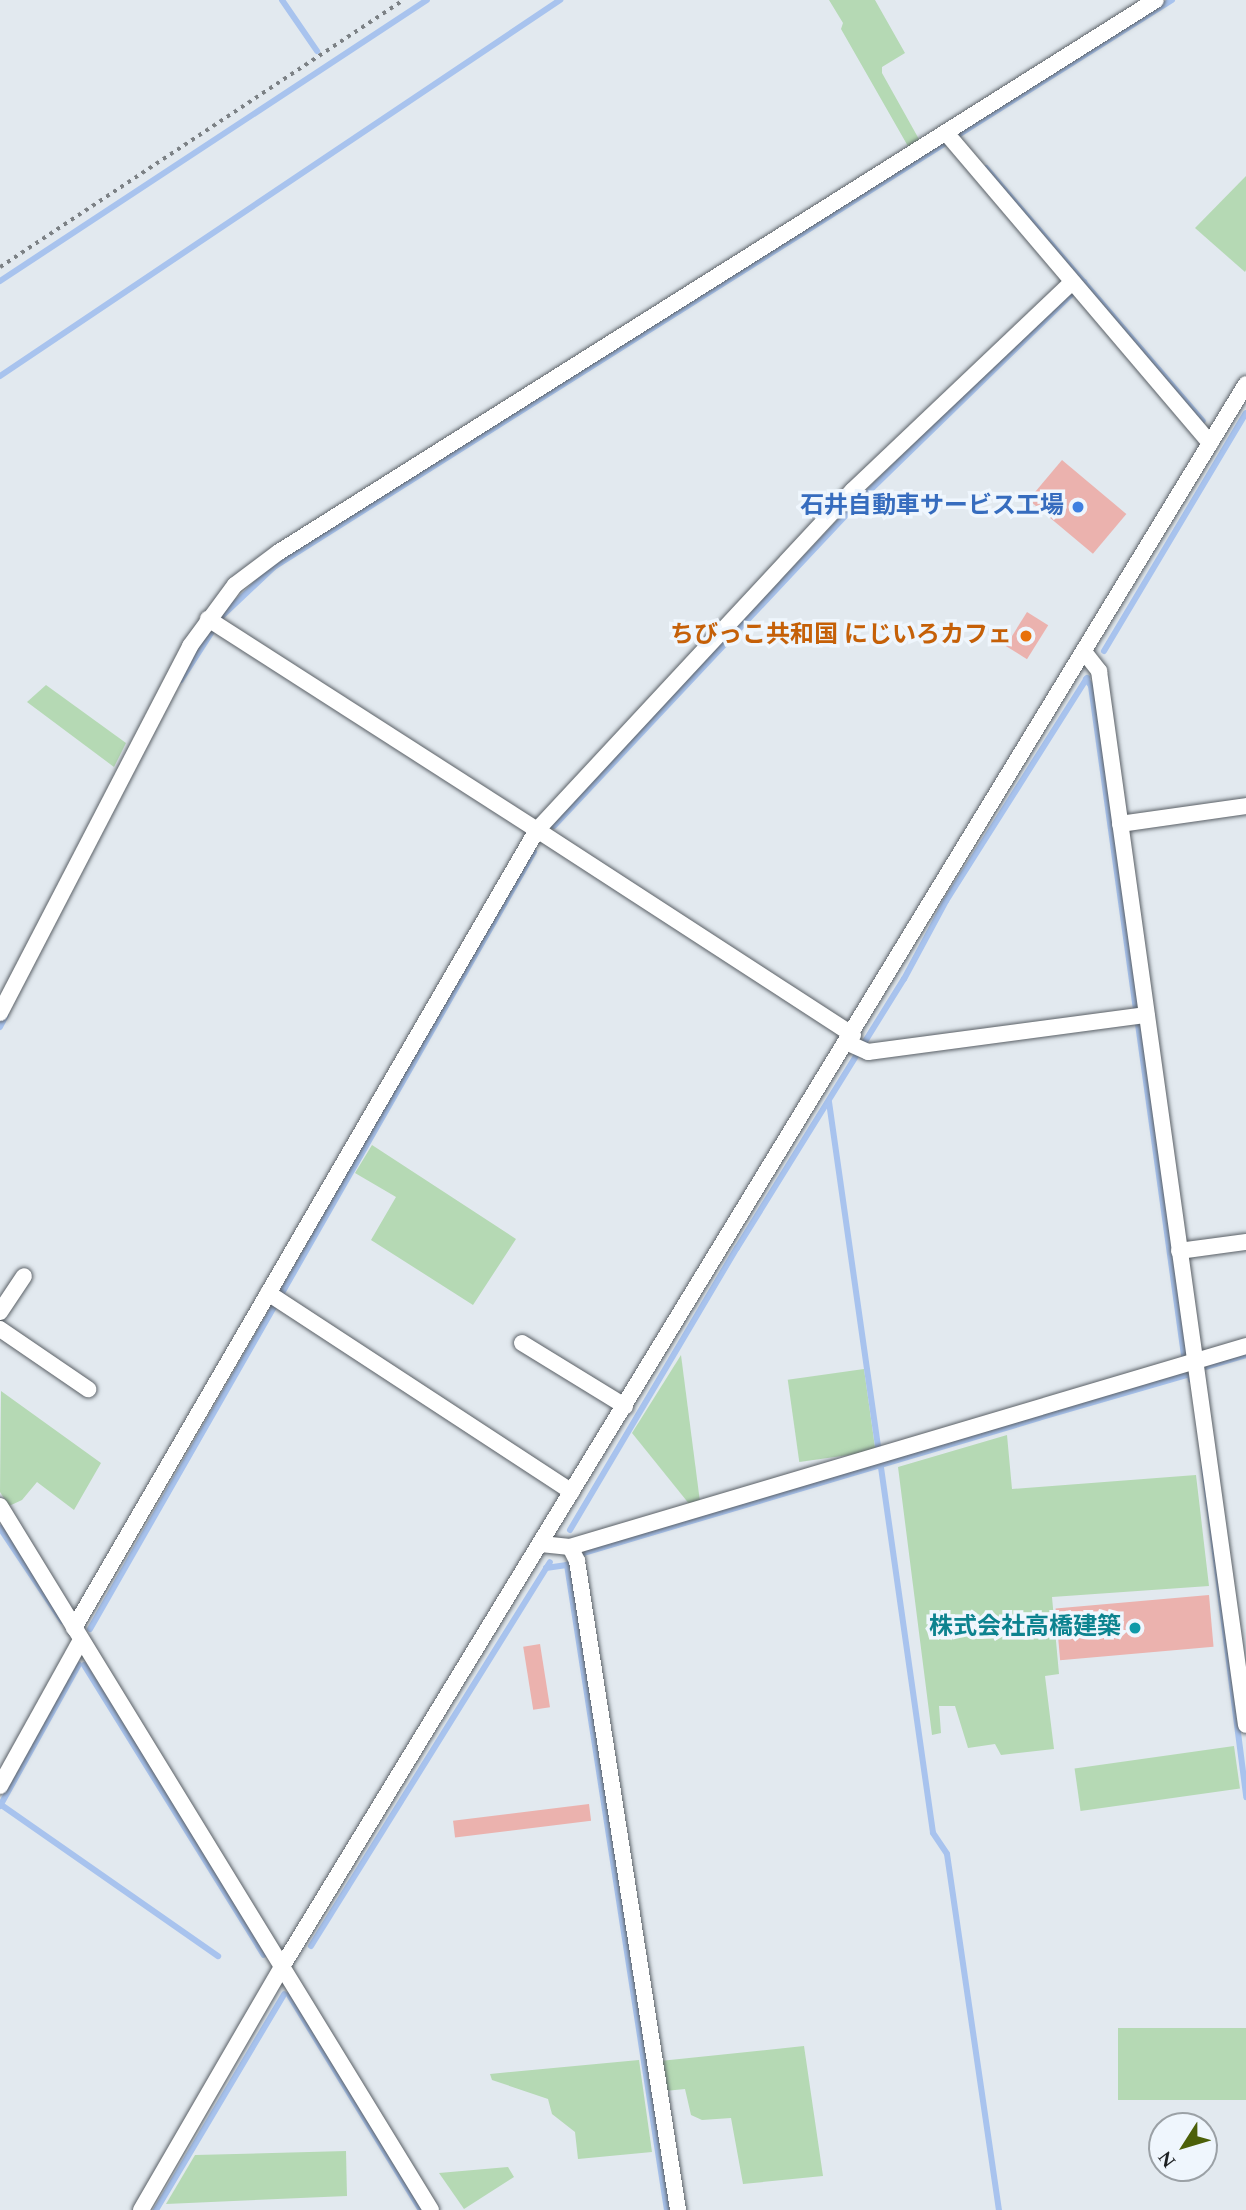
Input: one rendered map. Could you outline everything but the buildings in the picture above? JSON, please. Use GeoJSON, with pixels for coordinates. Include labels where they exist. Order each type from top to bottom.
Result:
{"type":"FeatureCollection","features":[{"type":"Feature","properties":{"kind":"street"},"geometry":{"type":"LineString","coordinates":[[0,1013],[235,585],[279,552],[950,139],[1156,0]]}},
{"type":"Feature","properties":{"kind":"street"},"geometry":{"type":"LineString","coordinates":[[950,139],[1210,443]]}},
{"type":"Feature","properties":{"kind":"street"},"geometry":{"type":"LineString","coordinates":[[0,1786],[77,1634],[274,1298],[537,830],[853,489],[1075,287]]}},
{"type":"Feature","properties":{"kind":"street"},"geometry":{"type":"LineString","coordinates":[[141,2210],[283,1965],[850,1039],[1246,384]]}},
{"type":"Feature","properties":{"kind":"street"},"geometry":{"type":"LineString","coordinates":[[213,623],[537,830],[868,1052],[1147,1015]]}},
{"type":"Feature","properties":{"kind":"street"},"geometry":{"type":"LineString","coordinates":[[1085,653],[1098,671],[1246,1725]]}},
{"type":"Feature","properties":{"kind":"street"},"geometry":{"type":"LineString","coordinates":[[1120,824],[1246,806]]}},
{"type":"Feature","properties":{"kind":"street"},"geometry":{"type":"LineString","coordinates":[[1179,1251],[1246,1242]]}},
{"type":"Feature","properties":{"kind":"street"},"geometry":{"type":"LineString","coordinates":[[0,1312],[24,1276]]}},
{"type":"Feature","properties":{"kind":"street"},"geometry":{"type":"LineString","coordinates":[[274,1298],[572,1492]]}},
{"type":"Feature","properties":{"kind":"street"},"geometry":{"type":"LineString","coordinates":[[0,1329],[88,1389]]}},
{"type":"Feature","properties":{"kind":"street"},"geometry":{"type":"LineString","coordinates":[[522,1343],[625,1406]]}},
{"type":"Feature","properties":{"kind":"street"},"geometry":{"type":"LineString","coordinates":[[541,1544],[573,1553],[883,1455],[1246,1346]]}},
{"type":"Feature","properties":{"kind":"street"},"geometry":{"type":"LineString","coordinates":[[0,1506],[431,2210]]}},
{"type":"Feature","properties":{"kind":"street"},"geometry":{"type":"LineString","coordinates":[[573,1553],[678,2210]]}},
{"type":"Feature","properties":{"kind":"path"},"geometry":{"type":"LineString","coordinates":[[0,267],[404,0]]}},
{"type":"Feature","properties":{"kind":"green space"},"geometry":{"type":"Polygon","coordinates":[[[829,0],[875,0],[905,53],[882,67],[882,73],[920,141],[909,148],[841,29],[843,23],[829,0]]]}},
{"type":"Feature","properties":{"kind":"green space"},"geometry":{"type":"Polygon","coordinates":[[[1246,176],[1246,270],[1245,272],[1195,228],[1246,176]]]}},
{"type":"Feature","properties":{"kind":"green space"},"geometry":{"type":"Polygon","coordinates":[[[46,685],[126,743],[114,767],[27,702],[46,685]]]}},
{"type":"Feature","properties":{"kind":"green space"},"geometry":{"type":"Polygon","coordinates":[[[372,1145],[516,1239],[473,1305],[371,1240],[396,1197],[355,1173],[372,1145]]]}},
{"type":"Feature","properties":{"kind":"green space"},"geometry":{"type":"Polygon","coordinates":[[[681,1355],[700,1502],[690,1505],[632,1433],[681,1355]]]}},
{"type":"Feature","properties":{"kind":"green space"},"geometry":{"type":"Polygon","coordinates":[[[864,1369],[876,1451],[799,1462],[788,1380],[864,1369]]]}},
{"type":"Feature","properties":{"kind":"green space"},"geometry":{"type":"Polygon","coordinates":[[[1,1391],[101,1463],[74,1510],[37,1482],[22,1500],[9,1506],[0,1492],[1,1391]]]}},
{"type":"Feature","properties":{"kind":"green space"},"geometry":{"type":"Polygon","coordinates":[[[1007,1435],[1012,1489],[1196,1475],[1209,1586],[1052,1597],[1059,1674],[1045,1676],[1054,1749],[1001,1755],[995,1744],[968,1748],[955,1706],[939,1706],[941,1733],[932,1735],[898,1467],[1007,1435]]]}},
{"type":"Feature","properties":{"kind":"green space"},"geometry":{"type":"Polygon","coordinates":[[[1234,1746],[1240,1789],[1081,1811],[1075,1768],[1234,1746]]]}},
{"type":"Feature","properties":{"kind":"green space"},"geometry":{"type":"Polygon","coordinates":[[[1118,2028],[1246,2028],[1246,2100],[1118,2100],[1118,2028]]]}},
{"type":"Feature","properties":{"kind":"green space"},"geometry":{"type":"Polygon","coordinates":[[[804,2046],[823,2176],[743,2184],[731,2118],[702,2120],[691,2115],[685,2089],[665,2091],[660,2061],[804,2046]]]}},
{"type":"Feature","properties":{"kind":"green space"},"geometry":{"type":"Polygon","coordinates":[[[639,2060],[652,2152],[578,2159],[575,2132],[552,2114],[548,2099],[492,2080],[490,2074],[639,2060]]]}},
{"type":"Feature","properties":{"kind":"green space"},"geometry":{"type":"Polygon","coordinates":[[[346,2151],[347,2196],[166,2204],[195,2155],[346,2151]]]}},
{"type":"Feature","properties":{"kind":"green space"},"geometry":{"type":"Polygon","coordinates":[[[508,2167],[514,2177],[464,2209],[439,2173],[508,2167]]]}},
{"type":"Feature","properties":{"kind":"waterway"},"geometry":{"type":"LineString","coordinates":[[282,0],[317,51]]}},
{"type":"Feature","properties":{"kind":"waterway"},"geometry":{"type":"LineString","coordinates":[[0,281],[427,0]]}},
{"type":"Feature","properties":{"kind":"waterway"},"geometry":{"type":"LineString","coordinates":[[0,376],[560,0]]}},
{"type":"Feature","properties":{"kind":"waterway"},"geometry":{"type":"LineString","coordinates":[[181,680],[222,616],[274,567],[1172,0]]}},
{"type":"Feature","properties":{"kind":"waterway"},"geometry":{"type":"LineString","coordinates":[[986,168],[1203,421]]}},
{"type":"Feature","properties":{"kind":"waterway"},"geometry":{"type":"LineString","coordinates":[[554,826],[862,498],[1084,282]]}},
{"type":"Feature","properties":{"kind":"waterway"},"geometry":{"type":"LineString","coordinates":[[1104,651],[1246,413]]}},
{"type":"Feature","properties":{"kind":"waterway"},"geometry":{"type":"LineString","coordinates":[[570,1530],[737,1248],[904,979],[946,901],[1087,678]]}},
{"type":"Feature","properties":{"kind":"waterway"},"geometry":{"type":"LineString","coordinates":[[1086,679],[1091,686],[1184,1355]]}},
{"type":"Feature","properties":{"kind":"waterway"},"geometry":{"type":"LineString","coordinates":[[90,1629],[534,852]]}},
{"type":"Feature","properties":{"kind":"waterway"},"geometry":{"type":"LineString","coordinates":[[0,1027],[6,1015]]}},
{"type":"Feature","properties":{"kind":"waterway"},"geometry":{"type":"LineString","coordinates":[[829,1102],[933,1833],[947,1854],[999,2210]]}},
{"type":"Feature","properties":{"kind":"waterway"},"geometry":{"type":"LineString","coordinates":[[1206,1367],[1246,1355]]}},
{"type":"Feature","properties":{"kind":"waterway"},"geometry":{"type":"LineString","coordinates":[[567,1565],[580,1554],[1038,1418],[1190,1374],[1191,1380]]}},
{"type":"Feature","properties":{"kind":"waterway"},"geometry":{"type":"LineString","coordinates":[[1204,1467],[1246,1797]]}},
{"type":"Feature","properties":{"kind":"waterway"},"geometry":{"type":"LineString","coordinates":[[0,1528],[62,1621]]}},
{"type":"Feature","properties":{"kind":"waterway"},"geometry":{"type":"LineString","coordinates":[[311,1946],[550,1562]]}},
{"type":"Feature","properties":{"kind":"waterway"},"geometry":{"type":"LineString","coordinates":[[546,1568],[567,1565],[667,2210]]}},
{"type":"Feature","properties":{"kind":"waterway"},"geometry":{"type":"LineString","coordinates":[[0,1806],[79,1664]]}},
{"type":"Feature","properties":{"kind":"waterway"},"geometry":{"type":"LineString","coordinates":[[84,1665],[264,1955]]}},
{"type":"Feature","properties":{"kind":"waterway"},"geometry":{"type":"LineString","coordinates":[[0,1804],[218,1956]]}},
{"type":"Feature","properties":{"kind":"waterway"},"geometry":{"type":"LineString","coordinates":[[156,2210],[284,1994]]}},
{"type":"Feature","properties":{"kind":"waterway"},"geometry":{"type":"LineString","coordinates":[[289,1995],[421,2210]]}},
{"type":"Feature","properties":{"kind":"place","name":"石井自動車サービス工場"},"geometry":{"type":"Point","coordinates":[1078,507]}},
{"type":"Feature","properties":{"kind":"place","name":"ちびっこ共和国 にじいろカフェ"},"geometry":{"type":"Point","coordinates":[1026,636]}},
{"type":"Feature","properties":{"kind":"place","name":"株式会社高橋建築"},"geometry":{"type":"Point","coordinates":[1135,1628]}}]}
